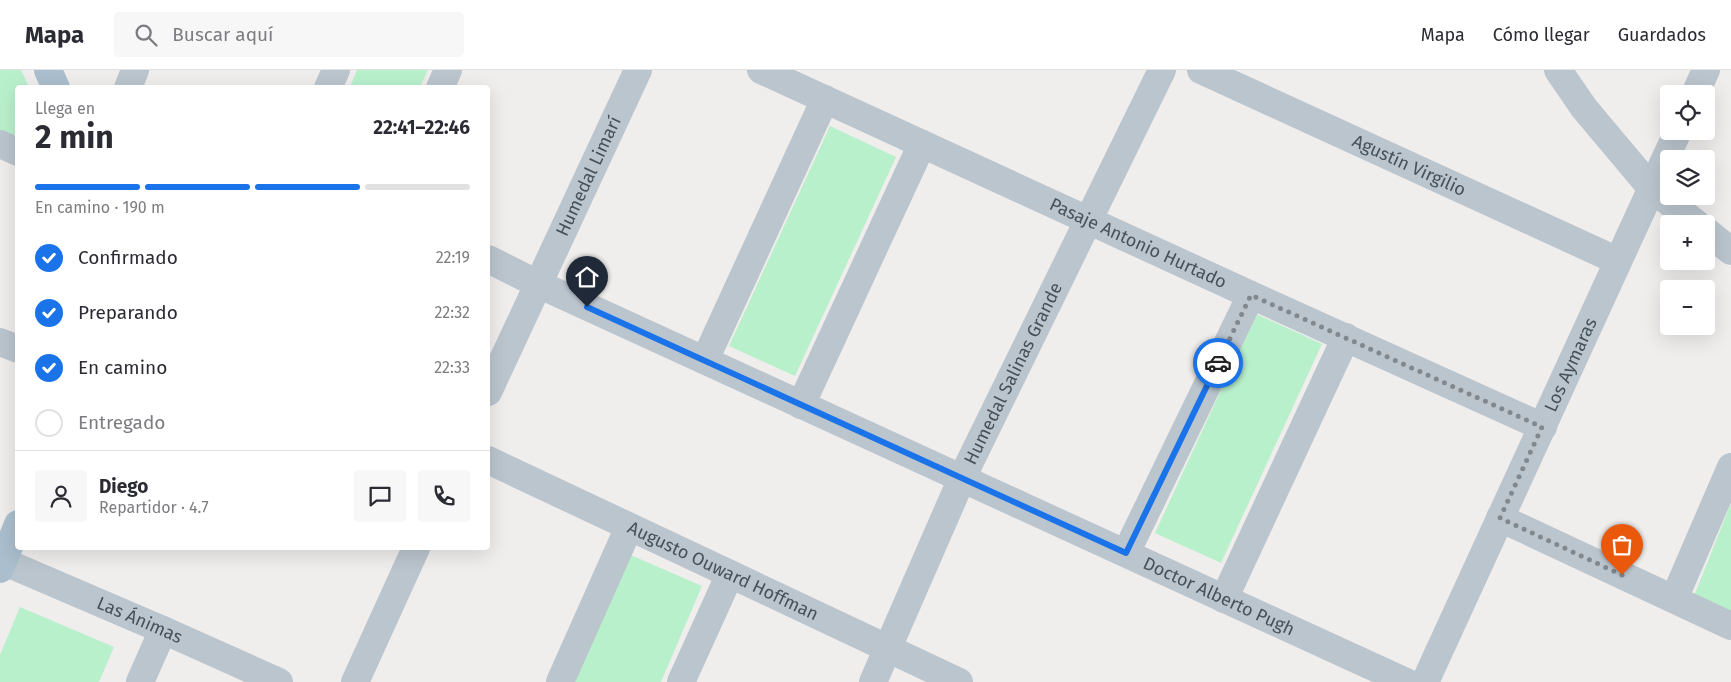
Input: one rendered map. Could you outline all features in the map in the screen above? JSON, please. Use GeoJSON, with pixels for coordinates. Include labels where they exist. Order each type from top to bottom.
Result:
{"type":"FeatureCollection","features":[{"type":"Feature","properties":{"kind":"main road"},"geometry":{"type":"LineString","coordinates":[[48,70],[55,85]]}},
{"type":"Feature","properties":{"kind":"main road"},"geometry":{"type":"LineString","coordinates":[[1,564],[15,531]]}},
{"type":"Feature","properties":{"kind":"street"},"geometry":{"type":"LineString","coordinates":[[129,85],[135,70]]}},
{"type":"Feature","properties":{"kind":"street"},"geometry":{"type":"LineString","coordinates":[[329,85],[336,70]]}},
{"type":"Feature","properties":{"kind":"street"},"geometry":{"type":"LineString","coordinates":[[441,85],[448,70]]}},
{"type":"Feature","properties":{"kind":"street","name":"Humedal Limarí"},"geometry":{"type":"LineString","coordinates":[[490,388],[638,70]]}},
{"type":"Feature","properties":{"kind":"street","name":"Pasaje Antonio Hurtado"},"geometry":{"type":"LineString","coordinates":[[761,70],[1542,427]]}},
{"type":"Feature","properties":{"kind":"street","name":"Humedal Salinas Grande"},"geometry":{"type":"LineString","coordinates":[[873,682],[962,478],[1162,70]]}},
{"type":"Feature","properties":{"kind":"street","name":"Agustín Virgilio"},"geometry":{"type":"LineString","coordinates":[[1201,70],[1618,261]]}},
{"type":"Feature","properties":{"kind":"street"},"geometry":{"type":"LineString","coordinates":[[1558,70],[1584,108],[1652,189],[1685,215]]}},
{"type":"Feature","properties":{"kind":"street"},"geometry":{"type":"LineString","coordinates":[[1699,85],[1706,70]]}},
{"type":"Feature","properties":{"kind":"street"},"geometry":{"type":"LineString","coordinates":[[705,360],[825,99]]}},
{"type":"Feature","properties":{"kind":"street","name":"Los Aymaras"},"geometry":{"type":"LineString","coordinates":[[1425,682],[1674,140]]}},
{"type":"Feature","properties":{"kind":"street"},"geometry":{"type":"LineString","coordinates":[[0,144],[15,151]]}},
{"type":"Feature","properties":{"kind":"street"},"geometry":{"type":"LineString","coordinates":[[801,405],[922,144]]}},
{"type":"Feature","properties":{"kind":"street"},"geometry":{"type":"LineString","coordinates":[[1715,238],[1731,251]]}},
{"type":"Feature","properties":{"kind":"street","name":"Doctor Alberto Pugh"},"geometry":{"type":"LineString","coordinates":[[490,260],[538,284],[1406,682]]}},
{"type":"Feature","properties":{"kind":"street"},"geometry":{"type":"LineString","coordinates":[[1126,553],[1251,295]]}},
{"type":"Feature","properties":{"kind":"street"},"geometry":{"type":"LineString","coordinates":[[1224,599],[1346,338]]}},
{"type":"Feature","properties":{"kind":"street"},"geometry":{"type":"LineString","coordinates":[[0,342],[15,348]]}},
{"type":"Feature","properties":{"kind":"street","name":"Augusto Ouward Hoffman"},"geometry":{"type":"LineString","coordinates":[[490,461],[959,682]]}},
{"type":"Feature","properties":{"kind":"street"},"geometry":{"type":"LineString","coordinates":[[1674,599],[1731,467]]}},
{"type":"Feature","properties":{"kind":"street"},"geometry":{"type":"LineString","coordinates":[[1500,518],[1731,626]]}},
{"type":"Feature","properties":{"kind":"street"},"geometry":{"type":"LineString","coordinates":[[560,682],[629,527]]}},
{"type":"Feature","properties":{"kind":"street"},"geometry":{"type":"LineString","coordinates":[[354,682],[415,550]]}},
{"type":"Feature","properties":{"kind":"street","name":"Las Ánimas"},"geometry":{"type":"LineString","coordinates":[[1,564],[163,630],[279,682]]}},
{"type":"Feature","properties":{"kind":"street"},"geometry":{"type":"LineString","coordinates":[[681,682],[730,574]]}},
{"type":"Feature","properties":{"kind":"street"},"geometry":{"type":"LineString","coordinates":[[140,682],[163,630]]}},
{"type":"Feature","properties":{"kind":"green space"},"geometry":{"type":"Polygon","coordinates":[[[0,70],[21,70],[28,85],[15,85],[15,139],[0,132],[0,70]]]}},
{"type":"Feature","properties":{"kind":"green space"},"geometry":{"type":"Polygon","coordinates":[[[357,70],[428,70],[421,85],[351,85],[357,70]]]}},
{"type":"Feature","properties":{"kind":"green space"},"geometry":{"type":"Polygon","coordinates":[[[830,126],[896,157],[795,376],[729,346],[830,126]]]}},
{"type":"Feature","properties":{"kind":"green space"},"geometry":{"type":"Polygon","coordinates":[[[1256,314],[1322,344],[1221,563],[1155,533],[1256,314]]]}},
{"type":"Feature","properties":{"kind":"green space"},"geometry":{"type":"Polygon","coordinates":[[[1731,503],[1731,613],[1694,596],[1731,503]]]}},
{"type":"Feature","properties":{"kind":"green space"},"geometry":{"type":"Polygon","coordinates":[[[626,553],[702,586],[661,682],[572,682],[626,553]]]}},
{"type":"Feature","properties":{"kind":"green space"},"geometry":{"type":"Polygon","coordinates":[[[20,607],[114,647],[99,682],[0,682],[0,655],[20,607]]]}},
{"type":"Feature","properties":{"kind":"way so far"},"geometry":{"type":"LineString","coordinates":[[1218,363],[1251,295],[1542,427],[1500,518],[1622,575]]}},
{"type":"Feature","properties":{"kind":"route"},"geometry":{"type":"LineString","coordinates":[[587,307],[1126,553],[1218,363]]}}]}
